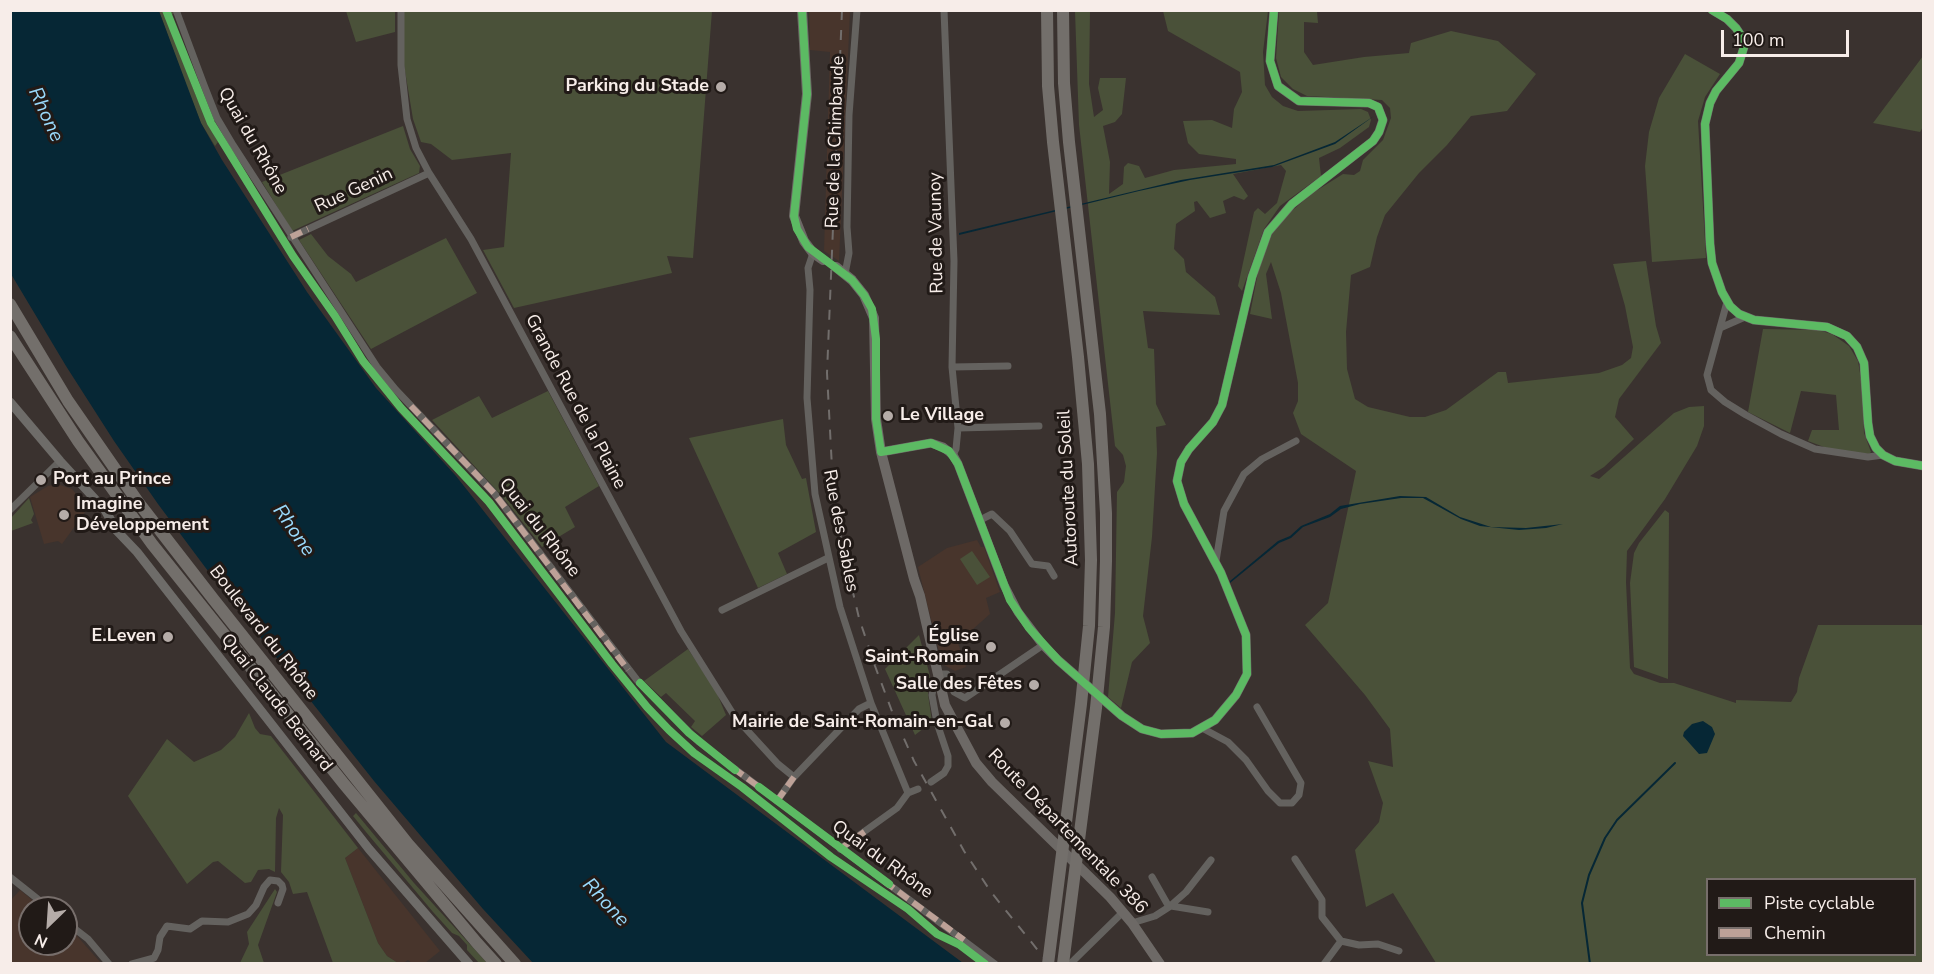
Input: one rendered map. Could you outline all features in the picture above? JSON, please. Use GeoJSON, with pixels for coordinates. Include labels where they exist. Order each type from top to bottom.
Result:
{"type":"FeatureCollection","features":[{"type":"Feature","properties":{"kind":"highway","name":"Autoroute du Soleil"},"geometry":{"type":"LineString","coordinates":[[1047,10],[1049,97],[1084,415],[1091,516],[1089,626],[1048,963]]}},
{"type":"Feature","properties":{"kind":"highway","name":"Autoroute du Soleil"},"geometry":{"type":"LineString","coordinates":[[1063,10],[1066,106],[1100,414],[1106,513],[1104,627],[1096,708],[1063,963]]}},
{"type":"Feature","properties":{"kind":"highway","name":"Boulevard du Rhône"},"geometry":{"type":"LineString","coordinates":[[10,304],[68,401],[145,511],[401,836],[515,963]]}},
{"type":"Feature","properties":{"kind":"highway","name":"Boulevard du Rhône"},"geometry":{"type":"LineString","coordinates":[[10,336],[78,441],[152,544],[351,793],[496,963]]}},
{"type":"Feature","properties":{"kind":"main road"},"geometry":{"type":"LineString","coordinates":[[802,10],[806,107],[794,216],[804,241],[813,253],[824,260]]}},
{"type":"Feature","properties":{"kind":"main road"},"geometry":{"type":"LineString","coordinates":[[881,452],[931,443],[943,447],[953,455],[1011,600],[1043,645],[1122,716],[1143,729],[1161,734],[1192,733],[1215,720],[1236,695],[1247,674],[1246,636],[1215,561],[1184,504],[1178,482],[1181,462],[1189,449],[1213,422],[1221,405],[1260,251],[1268,231],[1292,204],[1372,141],[1379,132],[1383,120],[1378,107],[1369,103],[1299,101],[1278,86],[1270,62],[1274,10]]}},
{"type":"Feature","properties":{"kind":"main road"},"geometry":{"type":"LineString","coordinates":[[1712,10],[1736,28],[1742,37],[1744,47],[1739,63],[1716,91],[1710,103],[1705,124],[1712,263],[1716,279],[1727,302],[1745,317],[1772,323],[1827,327],[1842,333],[1852,341],[1862,356],[1866,372],[1870,436],[1876,448],[1883,455],[1902,463],[1923,466]]}},
{"type":"Feature","properties":{"kind":"main road","name":"Route Départementale 386"},"geometry":{"type":"LineString","coordinates":[[841,271],[864,295],[874,318],[876,419],[881,452],[920,596],[940,686],[950,715],[976,763],[992,782],[1123,912],[1160,963]]}},
{"type":"Feature","properties":{"kind":"main road","name":"Quai Claude Bernard"},"geometry":{"type":"LineString","coordinates":[[10,402],[105,510],[117,531],[137,552],[386,870],[469,963]]}},
{"type":"Feature","properties":{"kind":"street","name":"Quai du Rhône"},"geometry":{"type":"LineString","coordinates":[[176,10],[218,118],[291,237],[388,381],[494,493],[637,680],[699,741],[995,963]]}},
{"type":"Feature","properties":{"kind":"street","name":"Grande Rue de la Plaine"},"geometry":{"type":"LineString","coordinates":[[401,10],[400,65],[412,140],[429,173],[471,239],[686,639],[735,717],[778,764],[794,777]]}},
{"type":"Feature","properties":{"kind":"street","name":"Rue de la Chimbaude"},"geometry":{"type":"LineString","coordinates":[[841,271],[849,253],[847,227],[849,115],[857,10]]}},
{"type":"Feature","properties":{"kind":"street","name":"Rue de Vaunoy"},"geometry":{"type":"LineString","coordinates":[[944,10],[954,261],[951,367],[958,428],[953,455]]}},
{"type":"Feature","properties":{"kind":"street","name":"Rue Genin"},"geometry":{"type":"LineString","coordinates":[[291,237],[429,173]]}},
{"type":"Feature","properties":{"kind":"street","name":"Rue des Sables"},"geometry":{"type":"LineString","coordinates":[[813,253],[808,268],[810,297],[807,398],[813,483],[828,558],[849,639],[871,703],[908,793]]}},
{"type":"Feature","properties":{"kind":"street"},"geometry":{"type":"LineString","coordinates":[[1727,302],[1707,380],[1711,390],[1725,402],[1781,434],[1815,449],[1868,457],[1883,455]]}},
{"type":"Feature","properties":{"kind":"street"},"geometry":{"type":"LineString","coordinates":[[1720,328],[1745,317]]}},
{"type":"Feature","properties":{"kind":"street"},"geometry":{"type":"LineString","coordinates":[[951,367],[1008,366]]}},
{"type":"Feature","properties":{"kind":"street"},"geometry":{"type":"LineString","coordinates":[[958,428],[1039,426]]}},
{"type":"Feature","properties":{"kind":"street"},"geometry":{"type":"LineString","coordinates":[[1215,561],[1224,511],[1244,474],[1262,459],[1296,441]]}},
{"type":"Feature","properties":{"kind":"street"},"geometry":{"type":"LineString","coordinates":[[10,510],[60,461]]}},
{"type":"Feature","properties":{"kind":"street"},"geometry":{"type":"LineString","coordinates":[[980,520],[992,514],[1010,531],[1032,564],[1048,566],[1054,576]]}},
{"type":"Feature","properties":{"kind":"street"},"geometry":{"type":"LineString","coordinates":[[722,610],[828,558]]}},
{"type":"Feature","properties":{"kind":"street"},"geometry":{"type":"LineString","coordinates":[[937,674],[946,674],[954,692],[965,698],[1043,645]]}},
{"type":"Feature","properties":{"kind":"street"},"geometry":{"type":"LineString","coordinates":[[931,782],[944,773],[948,766],[948,756],[937,723],[932,695],[933,689],[940,686]]}},
{"type":"Feature","properties":{"kind":"street"},"geometry":{"type":"LineString","coordinates":[[777,801],[794,777],[859,709],[871,703]]}},
{"type":"Feature","properties":{"kind":"street"},"geometry":{"type":"LineString","coordinates":[[1202,728],[1228,742],[1246,760],[1268,791],[1280,803],[1292,803],[1299,795],[1301,783],[1257,707]]}},
{"type":"Feature","properties":{"kind":"street"},"geometry":{"type":"LineString","coordinates":[[840,849],[897,808],[908,793],[918,789]]}},
{"type":"Feature","properties":{"kind":"street"},"geometry":{"type":"LineString","coordinates":[[1295,858],[1322,900],[1322,917],[1341,941],[1359,945],[1378,944],[1399,951]]}},
{"type":"Feature","properties":{"kind":"street"},"geometry":{"type":"LineString","coordinates":[[1132,923],[1155,916],[1170,906],[1186,892],[1210,860]]}},
{"type":"Feature","properties":{"kind":"street"},"geometry":{"type":"LineString","coordinates":[[10,877],[34,896]]}},
{"type":"Feature","properties":{"kind":"street"},"geometry":{"type":"LineString","coordinates":[[1152,877],[1170,906],[1208,912]]}},
{"type":"Feature","properties":{"kind":"street"},"geometry":{"type":"LineString","coordinates":[[132,963],[153,958],[158,950],[160,937],[167,926],[190,929],[202,921],[228,922],[248,914],[256,905],[264,887],[270,880],[278,881],[282,885],[283,889],[278,903]]}},
{"type":"Feature","properties":{"kind":"street"},"geometry":{"type":"LineString","coordinates":[[1070,963],[1123,912]]}},
{"type":"Feature","properties":{"kind":"street"},"geometry":{"type":"LineString","coordinates":[[78,931],[109,963]]}},
{"type":"Feature","properties":{"kind":"street"},"geometry":{"type":"LineString","coordinates":[[1324,963],[1341,941]]}},
{"type":"Feature","properties":{"kind":"shaded area"},"geometry":{"type":"Polygon","coordinates":[[[809,11],[850,11],[839,261],[824,251],[830,52],[810,50],[809,11]]]}},
{"type":"Feature","properties":{"kind":"shaded area"},"geometry":{"type":"Polygon","coordinates":[[[57,484],[72,489],[88,508],[62,544],[58,541],[44,544],[30,497],[48,486],[57,484]]]}},
{"type":"Feature","properties":{"kind":"shaded area"},"geometry":{"type":"Polygon","coordinates":[[[977,540],[981,547],[984,547],[1000,592],[986,598],[990,614],[972,630],[973,633],[957,640],[966,667],[955,671],[942,664],[918,567],[947,548],[977,540]]]}},
{"type":"Feature","properties":{"kind":"shaded area"},"geometry":{"type":"Polygon","coordinates":[[[358,848],[440,951],[425,963],[412,963],[408,960],[398,963],[387,956],[378,943],[345,858],[358,848]]]}},
{"type":"Feature","properties":{"kind":"shaded area"},"geometry":{"type":"Polygon","coordinates":[[[20,890],[27,896],[18,896],[18,956],[78,956],[78,937],[101,963],[11,963],[11,900],[20,890]]]}},
{"type":"Feature","properties":{"kind":"green space"},"geometry":{"type":"Polygon","coordinates":[[[159,11],[172,11],[174,14],[166,17],[196,96],[218,142],[215,146],[201,123],[159,11]]]}},
{"type":"Feature","properties":{"kind":"green space"},"geometry":{"type":"Polygon","coordinates":[[[346,11],[395,11],[395,32],[356,42],[346,11]]]}},
{"type":"Feature","properties":{"kind":"green space"},"geometry":{"type":"Polygon","coordinates":[[[404,11],[712,11],[693,258],[667,256],[672,273],[514,308],[483,250],[504,247],[511,153],[452,160],[431,144],[421,142],[413,119],[404,65],[404,11]]]}},
{"type":"Feature","properties":{"kind":"green space"},"geometry":{"type":"Polygon","coordinates":[[[1075,11],[1090,11],[1089,84],[1094,117],[1103,110],[1098,88],[1100,78],[1126,78],[1122,114],[1115,122],[1103,126],[1110,162],[1109,194],[1123,184],[1124,167],[1128,163],[1139,166],[1145,178],[1174,170],[1236,164],[1236,159],[1199,154],[1188,143],[1183,121],[1212,120],[1232,128],[1234,109],[1242,92],[1240,72],[1168,31],[1163,11],[1268,11],[1263,52],[1265,85],[1272,97],[1283,106],[1298,111],[1361,109],[1368,112],[1371,120],[1369,127],[1340,148],[1319,158],[1321,176],[1280,206],[1264,229],[1242,291],[1238,286],[1254,212],[1258,208],[1265,214],[1277,203],[1286,171],[1281,165],[1233,174],[1248,196],[1244,200],[1234,196],[1223,201],[1226,213],[1210,218],[1197,201],[1194,202],[1195,211],[1176,224],[1174,249],[1184,259],[1186,272],[1215,297],[1220,315],[1143,311],[1148,348],[1154,349],[1156,404],[1166,425],[1156,427],[1157,453],[1152,537],[1143,616],[1150,643],[1132,662],[1121,708],[1108,697],[1115,613],[1117,492],[1124,482],[1126,466],[1123,455],[1115,446],[1079,125],[1075,11]]]}},
{"type":"Feature","properties":{"kind":"green space"},"geometry":{"type":"Polygon","coordinates":[[[1279,11],[1317,11],[1318,23],[1304,22],[1304,52],[1313,65],[1409,53],[1411,43],[1451,31],[1498,41],[1536,74],[1507,111],[1471,116],[1447,145],[1419,173],[1385,215],[1370,267],[1351,275],[1346,332],[1347,369],[1355,399],[1368,407],[1410,417],[1425,417],[1446,410],[1498,372],[1506,372],[1508,383],[1599,373],[1622,365],[1631,358],[1633,347],[1625,306],[1613,264],[1646,261],[1656,326],[1661,343],[1619,399],[1615,417],[1634,439],[1604,467],[1590,476],[1599,479],[1674,413],[1689,407],[1704,406],[1704,426],[1697,446],[1665,499],[1627,551],[1630,668],[1634,674],[1660,683],[1674,683],[1736,703],[1736,700],[1791,702],[1797,692],[1799,678],[1818,625],[1923,625],[1923,963],[1436,963],[1393,893],[1366,907],[1355,850],[1379,822],[1383,803],[1368,761],[1393,767],[1390,729],[1365,695],[1305,625],[1328,603],[1356,471],[1301,434],[1293,413],[1298,401],[1298,383],[1281,293],[1271,262],[1266,274],[1272,319],[1250,314],[1259,267],[1272,234],[1286,216],[1311,194],[1343,174],[1354,175],[1360,171],[1363,160],[1383,140],[1391,118],[1390,108],[1382,100],[1307,96],[1293,89],[1281,77],[1276,58],[1279,11]]]}},
{"type":"Feature","properties":{"kind":"green space"},"geometry":{"type":"Polygon","coordinates":[[[1685,54],[1720,74],[1705,97],[1698,121],[1706,258],[1652,262],[1645,166],[1649,132],[1659,98],[1685,54]]]}},
{"type":"Feature","properties":{"kind":"green space"},"geometry":{"type":"Polygon","coordinates":[[[1923,56],[1923,127],[1920,132],[1873,123],[1923,56]]]}},
{"type":"Feature","properties":{"kind":"green space"},"geometry":{"type":"Polygon","coordinates":[[[403,126],[410,149],[420,166],[419,173],[292,231],[262,182],[403,126]]]}},
{"type":"Feature","properties":{"kind":"green space"},"geometry":{"type":"Polygon","coordinates":[[[311,234],[328,256],[351,274],[356,282],[446,238],[477,293],[371,349],[299,240],[311,234]]]}},
{"type":"Feature","properties":{"kind":"green space"},"geometry":{"type":"Polygon","coordinates":[[[1763,329],[1818,330],[1832,334],[1849,346],[1858,361],[1862,385],[1864,433],[1871,452],[1869,454],[1832,450],[1808,441],[1812,430],[1839,430],[1836,395],[1801,391],[1790,433],[1748,412],[1763,329]]]}},
{"type":"Feature","properties":{"kind":"green space"},"geometry":{"type":"Polygon","coordinates":[[[548,391],[599,486],[565,507],[575,527],[542,547],[501,495],[432,420],[479,396],[492,418],[548,391]]]}},
{"type":"Feature","properties":{"kind":"green space"},"geometry":{"type":"Polygon","coordinates":[[[783,419],[786,445],[802,479],[806,478],[816,532],[778,553],[787,574],[758,588],[689,438],[783,419]]]}},
{"type":"Feature","properties":{"kind":"green space"},"geometry":{"type":"Polygon","coordinates":[[[29,498],[34,514],[31,520],[33,523],[11,531],[11,518],[29,498]]]}},
{"type":"Feature","properties":{"kind":"green space"},"geometry":{"type":"Polygon","coordinates":[[[1665,510],[1669,513],[1668,679],[1634,667],[1630,583],[1634,553],[1665,510]]]}},
{"type":"Feature","properties":{"kind":"green space"},"geometry":{"type":"Polygon","coordinates":[[[972,551],[990,577],[977,585],[960,559],[972,551]]]}},
{"type":"Feature","properties":{"kind":"green space"},"geometry":{"type":"Polygon","coordinates":[[[919,635],[930,676],[928,694],[932,722],[915,735],[885,669],[919,635]]]}},
{"type":"Feature","properties":{"kind":"green space"},"geometry":{"type":"Polygon","coordinates":[[[688,649],[716,691],[726,715],[702,736],[691,727],[695,721],[666,693],[661,697],[644,681],[688,649]]]}},
{"type":"Feature","properties":{"kind":"green space"},"geometry":{"type":"Polygon","coordinates":[[[249,713],[255,728],[260,734],[271,736],[358,848],[345,858],[378,943],[387,956],[398,963],[333,963],[307,892],[293,894],[289,882],[281,872],[283,815],[279,808],[276,818],[275,872],[269,869],[258,870],[251,882],[245,883],[218,861],[213,862],[187,884],[128,796],[167,739],[194,762],[221,750],[235,737],[249,713]]]}},
{"type":"Feature","properties":{"kind":"green space"},"geometry":{"type":"Polygon","coordinates":[[[356,813],[414,883],[487,963],[479,963],[467,950],[467,945],[459,936],[452,933],[433,912],[353,816],[356,813]]]}},
{"type":"Feature","properties":{"kind":"green space"},"geometry":{"type":"Polygon","coordinates":[[[275,889],[277,892],[258,945],[264,963],[240,963],[249,944],[247,932],[275,889]]]}},
{"type":"Feature","properties":{"kind":"water","name":"Rhone"},"geometry":{"type":"Polygon","coordinates":[[[10,11],[159,11],[201,123],[222,160],[307,292],[376,388],[456,476],[666,742],[963,963],[533,963],[483,909],[374,781],[205,567],[114,441],[11,274],[10,11]]]}},
{"type":"Feature","properties":{"kind":"water"},"geometry":{"type":"Polygon","coordinates":[[[1374,116],[1335,144],[1272,167],[1139,191],[959,235],[959,233],[1181,180],[1274,165],[1335,142],[1374,116]]]}},
{"type":"Feature","properties":{"kind":"water"},"geometry":{"type":"Polygon","coordinates":[[[1400,496],[1426,497],[1460,517],[1491,527],[1526,528],[1563,524],[1519,530],[1480,526],[1461,519],[1423,498],[1401,498],[1360,504],[1341,509],[1330,517],[1303,527],[1291,538],[1279,543],[1230,583],[1278,541],[1290,536],[1301,526],[1330,514],[1340,506],[1400,496]]]}},
{"type":"Feature","properties":{"kind":"water"},"geometry":{"type":"Polygon","coordinates":[[[1703,721],[1712,727],[1715,734],[1707,753],[1699,754],[1683,736],[1692,724],[1703,721]]]}},
{"type":"Feature","properties":{"kind":"waterway"},"geometry":{"type":"LineString","coordinates":[[1590,964],[1582,903],[1589,875],[1605,838],[1617,820],[1675,763]]}},
{"type":"Feature","properties":{"kind":"railway"},"geometry":{"type":"LineString","coordinates":[[842,10],[827,373],[837,518],[847,567],[859,618],[875,666],[914,761],[964,851],[991,892],[1049,964]]}},
{"type":"Feature","properties":{"kind":"marked path"},"geometry":{"type":"LineString","coordinates":[[291,237],[308,229]]}},
{"type":"Feature","properties":{"kind":"marked path"},"geometry":{"type":"LineString","coordinates":[[411,406],[494,493],[628,670]]}},
{"type":"Feature","properties":{"kind":"marked path"},"geometry":{"type":"LineString","coordinates":[[733,768],[762,789]]}},
{"type":"Feature","properties":{"kind":"marked path"},"geometry":{"type":"LineString","coordinates":[[777,801],[794,777]]}},
{"type":"Feature","properties":{"kind":"marked path"},"geometry":{"type":"LineString","coordinates":[[840,849],[867,830]]}},
{"type":"Feature","properties":{"kind":"marked path"},"geometry":{"type":"LineString","coordinates":[[884,881],[964,940]]}},
{"type":"Feature","properties":{"kind":"cycle path"},"geometry":{"type":"LineString","coordinates":[[166,10],[211,123],[293,256],[363,361],[401,408],[489,502],[647,707],[694,753],[742,787],[831,857],[908,909],[937,934],[960,945],[985,964]]}},
{"type":"Feature","properties":{"kind":"cycle path"},"geometry":{"type":"LineString","coordinates":[[802,10],[807,94],[794,216],[797,229],[808,247],[852,280],[872,309],[876,339],[876,419],[881,452],[931,443],[949,451],[958,464],[1010,600],[1029,628],[1058,660],[1122,716],[1142,729],[1161,734],[1192,733],[1215,720],[1236,695],[1247,674],[1246,635],[1221,573],[1184,504],[1177,481],[1181,462],[1189,449],[1213,422],[1222,405],[1252,277],[1268,232],[1292,204],[1373,141],[1383,120],[1378,107],[1369,103],[1299,101],[1278,86],[1270,61],[1274,10]]}},
{"type":"Feature","properties":{"kind":"cycle path"},"geometry":{"type":"LineString","coordinates":[[1712,10],[1736,28],[1742,37],[1744,47],[1739,63],[1716,91],[1710,103],[1705,124],[1710,244],[1712,263],[1722,292],[1730,306],[1739,314],[1754,320],[1827,327],[1847,336],[1857,347],[1864,363],[1868,423],[1870,436],[1876,448],[1883,455],[1895,461],[1924,466]]}},
{"type":"Feature","properties":{"kind":"cycle path"},"geometry":{"type":"LineString","coordinates":[[640,683],[689,733],[735,770]]}},
{"type":"Feature","properties":{"kind":"cycle path"},"geometry":{"type":"LineString","coordinates":[[759,787],[889,884]]}},
{"type":"Feature","properties":{"kind":"place","name":"Parking du Stade"},"geometry":{"type":"Point","coordinates":[721,87]}},
{"type":"Feature","properties":{"kind":"place","name":"Le Village"},"geometry":{"type":"Point","coordinates":[888,416]}},
{"type":"Feature","properties":{"kind":"place","name":"Port au Prince"},"geometry":{"type":"Point","coordinates":[41,480]}},
{"type":"Feature","properties":{"kind":"place","name":"Imagine Développement"},"geometry":{"type":"Point","coordinates":[64,515]}},
{"type":"Feature","properties":{"kind":"place","name":"E.Leven"},"geometry":{"type":"Point","coordinates":[168,637]}},
{"type":"Feature","properties":{"kind":"place","name":"Église Saint-Romain"},"geometry":{"type":"Point","coordinates":[991,647]}},
{"type":"Feature","properties":{"kind":"place","name":"Salle des Fêtes"},"geometry":{"type":"Point","coordinates":[1034,685]}},
{"type":"Feature","properties":{"kind":"place","name":"Mairie de Saint-Romain-en-Gal"},"geometry":{"type":"Point","coordinates":[1005,723]}}]}
